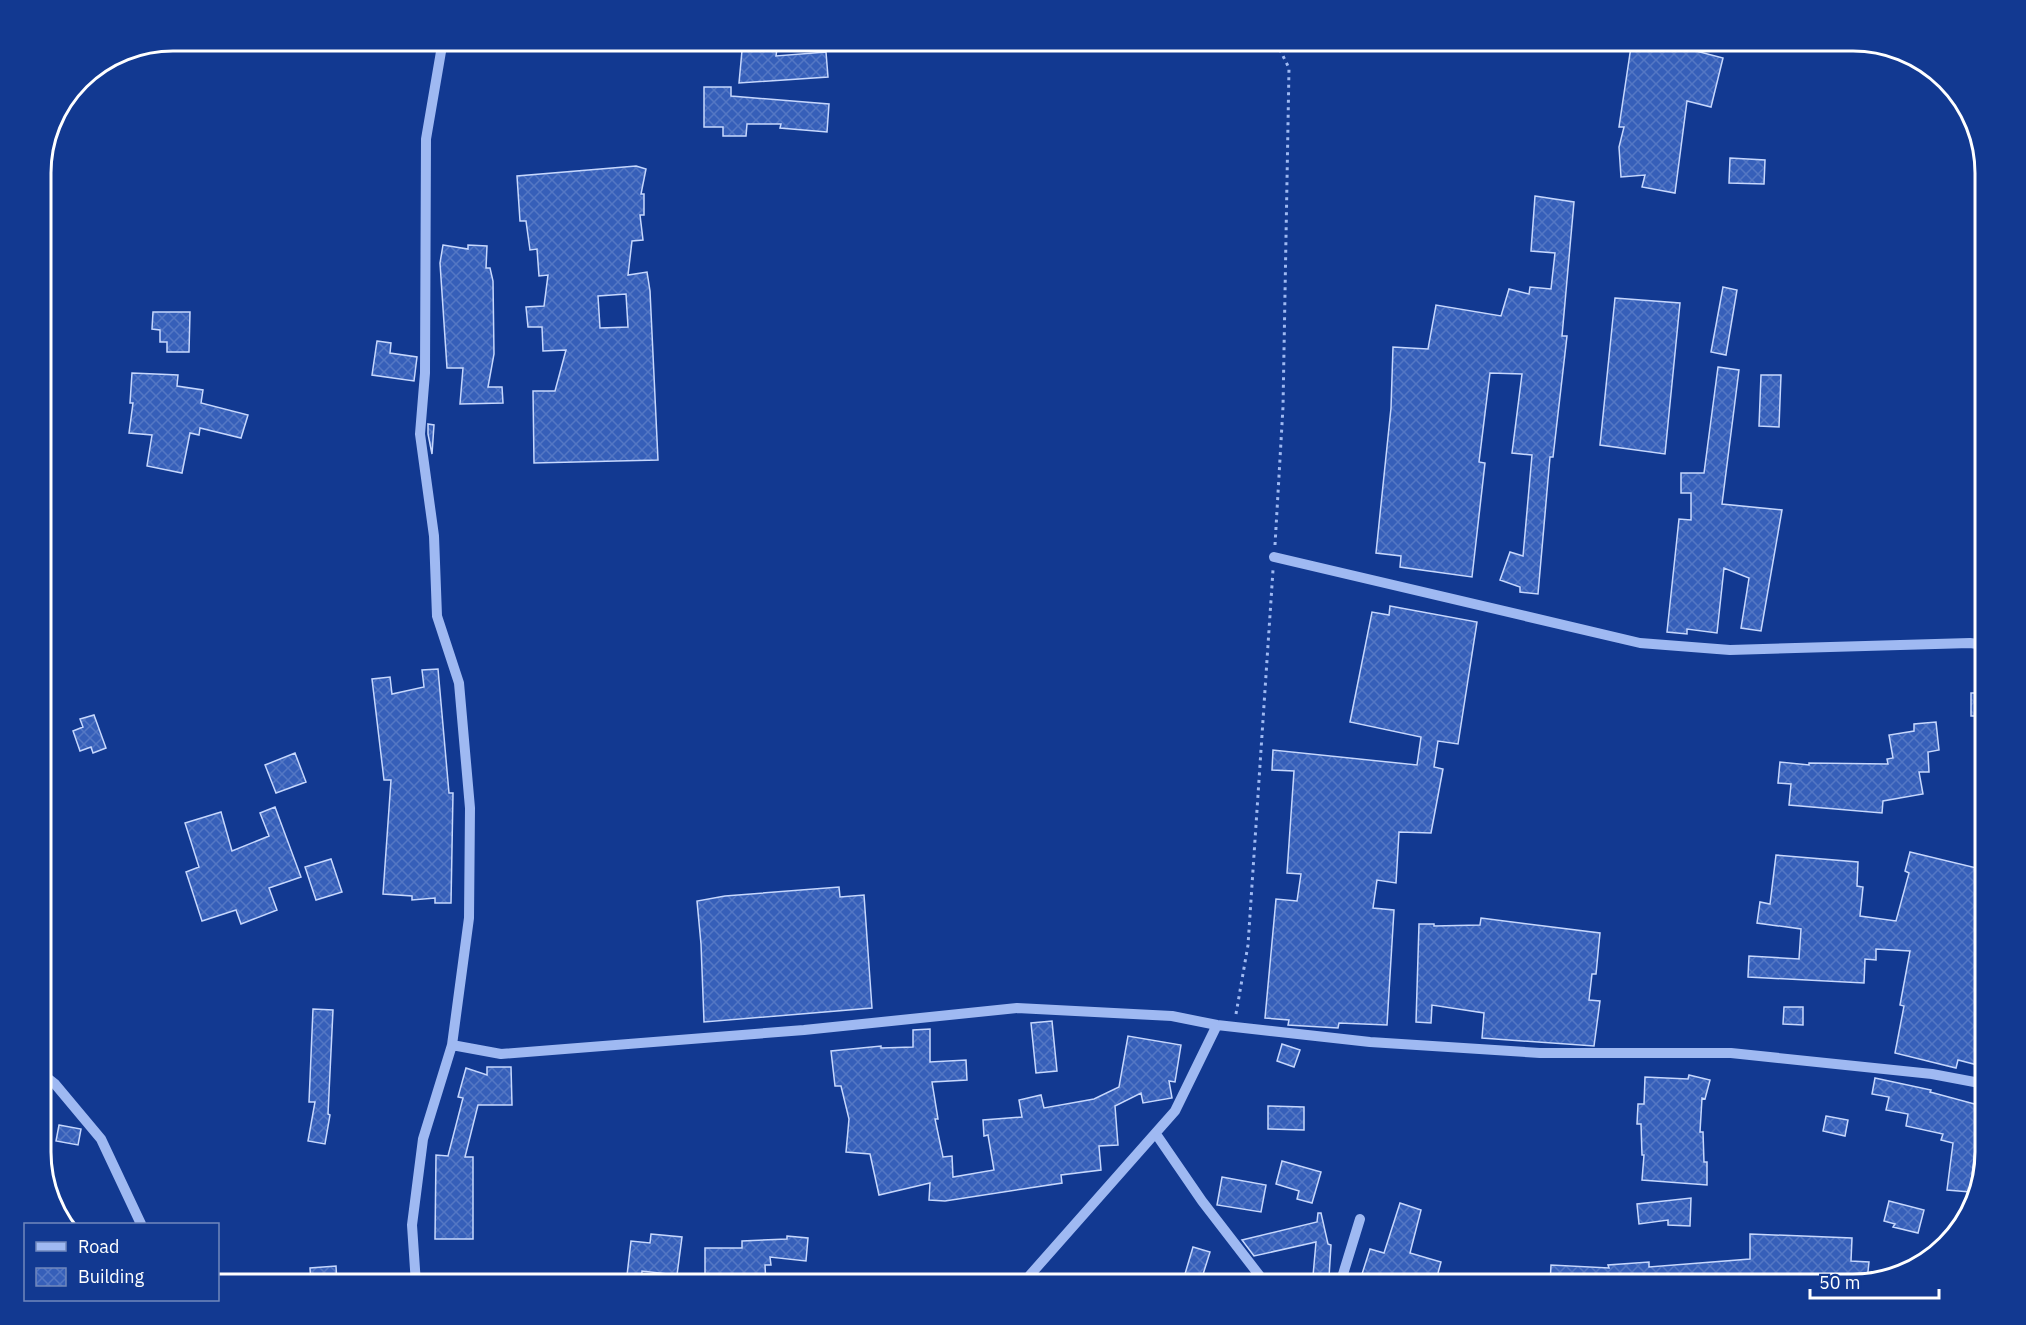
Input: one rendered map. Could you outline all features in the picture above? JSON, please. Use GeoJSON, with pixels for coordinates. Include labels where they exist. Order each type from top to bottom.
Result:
{"type":"FeatureCollection","features":[{"type":"Feature","properties":{"kind":"street"},"geometry":{"type":"LineString","coordinates":[[415,1274],[412,1225],[423,1139],[452,1045],[469,918],[470,808],[459,683],[437,616],[434,536],[420,434],[425,373],[426,139],[441,51]]}},
{"type":"Feature","properties":{"kind":"street"},"geometry":{"type":"LineString","coordinates":[[1274,557],[1640,643],[1730,650],[1975,644]]}},
{"type":"Feature","properties":{"kind":"street"},"geometry":{"type":"LineString","coordinates":[[452,1045],[501,1054],[804,1030],[1017,1008],[1172,1016],[1217,1025],[1370,1042],[1540,1053],[1731,1053],[1932,1074],[1975,1082]]}},
{"type":"Feature","properties":{"kind":"street"},"geometry":{"type":"LineString","coordinates":[[1031,1274],[1175,1111],[1217,1025]]}},
{"type":"Feature","properties":{"kind":"street"},"geometry":{"type":"LineString","coordinates":[[51,1081],[101,1138],[141,1223]]}},
{"type":"Feature","properties":{"kind":"street"},"geometry":{"type":"LineString","coordinates":[[1156,1134],[1202,1202],[1258,1274]]}},
{"type":"Feature","properties":{"kind":"street"},"geometry":{"type":"LineString","coordinates":[[1343,1274],[1360,1219]]}},
{"type":"Feature","properties":{"kind":"path"},"geometry":{"type":"LineString","coordinates":[[1234,1027],[1248,945],[1283,407],[1289,68],[1280,51]]}},
{"type":"Feature","properties":{"kind":"building"},"geometry":{"type":"Polygon","coordinates":[[[742,51],[777,51],[776,56],[826,52],[828,77],[739,83],[742,51]]]}},
{"type":"Feature","properties":{"kind":"building"},"geometry":{"type":"Polygon","coordinates":[[[1630,51],[1696,51],[1723,58],[1711,107],[1687,101],[1675,193],[1642,187],[1645,175],[1621,177],[1619,147],[1624,127],[1619,127],[1630,51]]]}},
{"type":"Feature","properties":{"kind":"building"},"geometry":{"type":"Polygon","coordinates":[[[704,87],[731,87],[731,96],[829,104],[827,132],[780,128],[781,124],[747,124],[746,136],[723,136],[723,127],[704,127],[704,87]]]}},
{"type":"Feature","properties":{"kind":"building"},"geometry":{"type":"Polygon","coordinates":[[[1730,158],[1765,160],[1764,184],[1729,183],[1730,158]]]}},
{"type":"Feature","properties":{"kind":"building"},"geometry":{"type":"Polygon","coordinates":[[[636,166],[646,169],[641,194],[644,194],[644,215],[640,215],[643,240],[632,241],[628,275],[647,272],[650,291],[658,460],[534,463],[533,391],[555,391],[566,350],[543,351],[542,327],[528,327],[526,307],[544,306],[548,275],[539,276],[537,249],[530,250],[526,221],[520,221],[517,176],[636,166]],[[626,294],[598,296],[600,328],[628,327],[626,294]]]}},
{"type":"Feature","properties":{"kind":"building"},"geometry":{"type":"Polygon","coordinates":[[[1535,196],[1574,202],[1562,336],[1567,336],[1553,457],[1550,457],[1538,594],[1520,592],[1520,587],[1500,580],[1510,552],[1523,556],[1532,455],[1512,453],[1522,374],[1490,373],[1479,462],[1485,463],[1472,577],[1400,567],[1401,556],[1376,553],[1391,408],[1393,347],[1428,349],[1436,305],[1501,316],[1509,289],[1529,294],[1530,287],[1551,289],[1555,253],[1531,251],[1535,196]]]}},
{"type":"Feature","properties":{"kind":"building"},"geometry":{"type":"Polygon","coordinates":[[[443,245],[468,249],[468,245],[487,246],[486,268],[490,268],[493,281],[494,354],[488,387],[502,387],[503,403],[460,404],[463,368],[447,368],[440,263],[443,245]]]}},
{"type":"Feature","properties":{"kind":"building"},"geometry":{"type":"Polygon","coordinates":[[[1723,287],[1737,290],[1726,355],[1711,352],[1723,287]]]}},
{"type":"Feature","properties":{"kind":"building"},"geometry":{"type":"Polygon","coordinates":[[[1615,298],[1680,303],[1665,454],[1600,445],[1615,298]]]}},
{"type":"Feature","properties":{"kind":"building"},"geometry":{"type":"Polygon","coordinates":[[[153,312],[190,312],[189,352],[167,352],[167,342],[160,342],[160,330],[152,329],[153,312]]]}},
{"type":"Feature","properties":{"kind":"building"},"geometry":{"type":"Polygon","coordinates":[[[377,341],[391,343],[390,353],[417,357],[414,381],[372,375],[377,341]]]}},
{"type":"Feature","properties":{"kind":"building"},"geometry":{"type":"Polygon","coordinates":[[[1718,367],[1739,370],[1722,504],[1782,510],[1761,631],[1741,628],[1749,578],[1724,568],[1717,633],[1687,629],[1687,634],[1667,632],[1679,519],[1691,520],[1691,493],[1681,493],[1681,473],[1704,473],[1718,367]]]}},
{"type":"Feature","properties":{"kind":"building"},"geometry":{"type":"Polygon","coordinates":[[[132,373],[178,375],[177,386],[203,390],[201,403],[248,415],[241,438],[200,428],[199,435],[190,433],[182,473],[147,466],[152,435],[129,433],[133,403],[130,403],[132,373]]]}},
{"type":"Feature","properties":{"kind":"building"},"geometry":{"type":"Polygon","coordinates":[[[1761,375],[1781,375],[1779,427],[1759,426],[1761,375]]]}},
{"type":"Feature","properties":{"kind":"building"},"geometry":{"type":"Polygon","coordinates":[[[428,424],[434,425],[432,454],[428,434],[428,424]]]}},
{"type":"Feature","properties":{"kind":"building"},"geometry":{"type":"Polygon","coordinates":[[[1390,606],[1477,622],[1458,744],[1438,741],[1434,767],[1443,769],[1431,833],[1399,832],[1396,883],[1377,880],[1373,908],[1394,910],[1387,1025],[1339,1023],[1338,1028],[1288,1025],[1289,1020],[1265,1018],[1276,899],[1297,901],[1301,874],[1287,873],[1294,771],[1272,770],[1273,750],[1417,765],[1421,737],[1350,722],[1372,612],[1389,615],[1390,606]]]}},
{"type":"Feature","properties":{"kind":"building"},"geometry":{"type":"Polygon","coordinates":[[[438,669],[449,793],[453,793],[451,903],[435,903],[435,898],[412,900],[412,896],[383,894],[391,780],[384,780],[372,679],[390,677],[392,694],[424,687],[422,670],[438,669]]]}},
{"type":"Feature","properties":{"kind":"building"},"geometry":{"type":"Polygon","coordinates":[[[1971,693],[1975,693],[1975,716],[1971,716],[1971,693]]]}},
{"type":"Feature","properties":{"kind":"building"},"geometry":{"type":"Polygon","coordinates":[[[94,715],[106,748],[93,753],[91,747],[80,751],[73,731],[83,727],[80,719],[94,715]]]}},
{"type":"Feature","properties":{"kind":"building"},"geometry":{"type":"Polygon","coordinates":[[[1936,722],[1939,750],[1928,752],[1929,772],[1919,772],[1923,794],[1883,801],[1882,813],[1789,805],[1791,784],[1778,783],[1780,762],[1809,765],[1809,763],[1888,764],[1887,759],[1893,758],[1889,735],[1914,731],[1914,724],[1936,722]]]}},
{"type":"Feature","properties":{"kind":"building"},"geometry":{"type":"Polygon","coordinates":[[[295,753],[306,782],[276,793],[265,765],[295,753]]]}},
{"type":"Feature","properties":{"kind":"building"},"geometry":{"type":"Polygon","coordinates":[[[275,807],[301,877],[269,888],[277,910],[241,924],[236,910],[202,921],[186,872],[199,867],[185,823],[221,812],[232,851],[269,836],[260,813],[275,807]]]}},
{"type":"Feature","properties":{"kind":"building"},"geometry":{"type":"Polygon","coordinates":[[[1910,852],[1975,868],[1975,1064],[1958,1060],[1956,1068],[1895,1053],[1904,1006],[1900,1005],[1910,951],[1876,949],[1876,960],[1865,959],[1864,983],[1748,977],[1749,956],[1799,959],[1801,929],[1757,923],[1760,902],[1770,904],[1776,855],[1858,862],[1857,886],[1863,887],[1860,916],[1896,921],[1909,873],[1905,871],[1910,852]]]}},
{"type":"Feature","properties":{"kind":"building"},"geometry":{"type":"Polygon","coordinates":[[[331,859],[342,892],[316,900],[305,867],[331,859]]]}},
{"type":"Feature","properties":{"kind":"building"},"geometry":{"type":"Polygon","coordinates":[[[839,887],[840,897],[864,895],[872,1008],[704,1022],[697,901],[725,896],[839,887]]]}},
{"type":"Feature","properties":{"kind":"building"},"geometry":{"type":"Polygon","coordinates":[[[1481,918],[1600,933],[1596,974],[1592,974],[1589,1000],[1600,1001],[1594,1046],[1482,1038],[1484,1013],[1432,1005],[1431,1023],[1416,1022],[1419,924],[1480,925],[1481,918]]]}},
{"type":"Feature","properties":{"kind":"building"},"geometry":{"type":"Polygon","coordinates":[[[1784,1007],[1803,1007],[1803,1025],[1783,1024],[1784,1007]]]}},
{"type":"Feature","properties":{"kind":"building"},"geometry":{"type":"Polygon","coordinates":[[[313,1009],[333,1010],[328,1114],[330,1115],[325,1144],[308,1141],[315,1102],[309,1102],[313,1009]]]}},
{"type":"Feature","properties":{"kind":"building"},"geometry":{"type":"Polygon","coordinates":[[[1052,1021],[1057,1071],[1036,1073],[1031,1023],[1052,1021]]]}},
{"type":"Feature","properties":{"kind":"building"},"geometry":{"type":"Polygon","coordinates":[[[930,1029],[930,1062],[966,1060],[967,1080],[932,1082],[938,1119],[935,1119],[943,1157],[952,1156],[953,1177],[994,1170],[988,1135],[984,1136],[983,1120],[1022,1117],[1019,1100],[1041,1095],[1044,1108],[1094,1099],[1119,1087],[1128,1036],[1181,1045],[1175,1082],[1169,1081],[1172,1098],[1143,1103],[1141,1093],[1115,1106],[1118,1145],[1099,1146],[1101,1170],[1061,1175],[1062,1183],[945,1201],[929,1200],[930,1183],[879,1195],[870,1154],[846,1152],[849,1119],[841,1086],[835,1086],[831,1051],[881,1046],[881,1048],[913,1047],[913,1030],[930,1029]]]}},
{"type":"Feature","properties":{"kind":"building"},"geometry":{"type":"Polygon","coordinates":[[[1282,1044],[1300,1050],[1294,1067],[1277,1061],[1282,1044]]]}},
{"type":"Feature","properties":{"kind":"building"},"geometry":{"type":"Polygon","coordinates":[[[487,1067],[511,1067],[512,1105],[478,1105],[465,1157],[473,1157],[473,1239],[435,1239],[436,1155],[448,1156],[463,1098],[458,1097],[466,1068],[487,1075],[487,1067]]]}},
{"type":"Feature","properties":{"kind":"building"},"geometry":{"type":"Polygon","coordinates":[[[1689,1075],[1710,1080],[1705,1099],[1702,1098],[1700,1132],[1703,1132],[1704,1162],[1707,1162],[1707,1185],[1642,1180],[1644,1155],[1642,1155],[1641,1124],[1637,1124],[1638,1104],[1644,1104],[1645,1077],[1688,1079],[1689,1075]]]}},
{"type":"Feature","properties":{"kind":"building"},"geometry":{"type":"Polygon","coordinates":[[[1875,1078],[1931,1090],[1930,1092],[1975,1104],[1975,1150],[1969,1192],[1947,1190],[1953,1143],[1941,1140],[1943,1134],[1906,1126],[1908,1114],[1886,1110],[1889,1097],[1872,1094],[1875,1078]]]}},
{"type":"Feature","properties":{"kind":"building"},"geometry":{"type":"Polygon","coordinates":[[[1268,1106],[1304,1107],[1304,1130],[1268,1129],[1268,1106]]]}},
{"type":"Feature","properties":{"kind":"building"},"geometry":{"type":"Polygon","coordinates":[[[1826,1116],[1848,1120],[1845,1136],[1823,1131],[1826,1116]]]}},
{"type":"Feature","properties":{"kind":"building"},"geometry":{"type":"Polygon","coordinates":[[[59,1125],[81,1129],[78,1145],[56,1141],[59,1125]]]}},
{"type":"Feature","properties":{"kind":"building"},"geometry":{"type":"Polygon","coordinates":[[[1282,1161],[1321,1172],[1312,1203],[1297,1199],[1299,1191],[1276,1184],[1282,1161]]]}},
{"type":"Feature","properties":{"kind":"building"},"geometry":{"type":"Polygon","coordinates":[[[1222,1177],[1266,1185],[1261,1212],[1217,1205],[1222,1177]]]}},
{"type":"Feature","properties":{"kind":"building"},"geometry":{"type":"Polygon","coordinates":[[[1691,1198],[1690,1226],[1668,1225],[1668,1220],[1639,1224],[1637,1204],[1691,1198]]]}},
{"type":"Feature","properties":{"kind":"building"},"geometry":{"type":"Polygon","coordinates":[[[1889,1201],[1924,1210],[1918,1233],[1893,1227],[1895,1224],[1884,1221],[1889,1201]]]}},
{"type":"Feature","properties":{"kind":"building"},"geometry":{"type":"Polygon","coordinates":[[[1400,1203],[1421,1210],[1410,1253],[1441,1262],[1438,1274],[1362,1274],[1370,1249],[1384,1253],[1400,1203]]]}},
{"type":"Feature","properties":{"kind":"building"},"geometry":{"type":"Polygon","coordinates":[[[1318,1213],[1321,1213],[1328,1244],[1331,1245],[1329,1274],[1313,1274],[1316,1242],[1254,1256],[1242,1240],[1317,1222],[1318,1213]]]}},
{"type":"Feature","properties":{"kind":"building"},"geometry":{"type":"Polygon","coordinates":[[[651,1234],[682,1237],[677,1274],[642,1271],[642,1274],[627,1274],[631,1241],[650,1243],[651,1234]]]}},
{"type":"Feature","properties":{"kind":"building"},"geometry":{"type":"Polygon","coordinates":[[[1750,1234],[1852,1238],[1851,1261],[1869,1262],[1868,1273],[1853,1274],[1551,1274],[1551,1265],[1609,1268],[1608,1265],[1649,1262],[1649,1267],[1750,1259],[1750,1234]]]}},
{"type":"Feature","properties":{"kind":"building"},"geometry":{"type":"Polygon","coordinates":[[[787,1236],[808,1238],[806,1261],[770,1257],[771,1265],[765,1265],[765,1274],[705,1274],[705,1248],[742,1248],[742,1241],[787,1239],[787,1236]]]}},
{"type":"Feature","properties":{"kind":"building"},"geometry":{"type":"Polygon","coordinates":[[[1193,1247],[1210,1252],[1203,1274],[1185,1274],[1193,1247]]]}},
{"type":"Feature","properties":{"kind":"building"},"geometry":{"type":"Polygon","coordinates":[[[336,1266],[336,1274],[310,1274],[310,1268],[336,1266]]]}}]}
